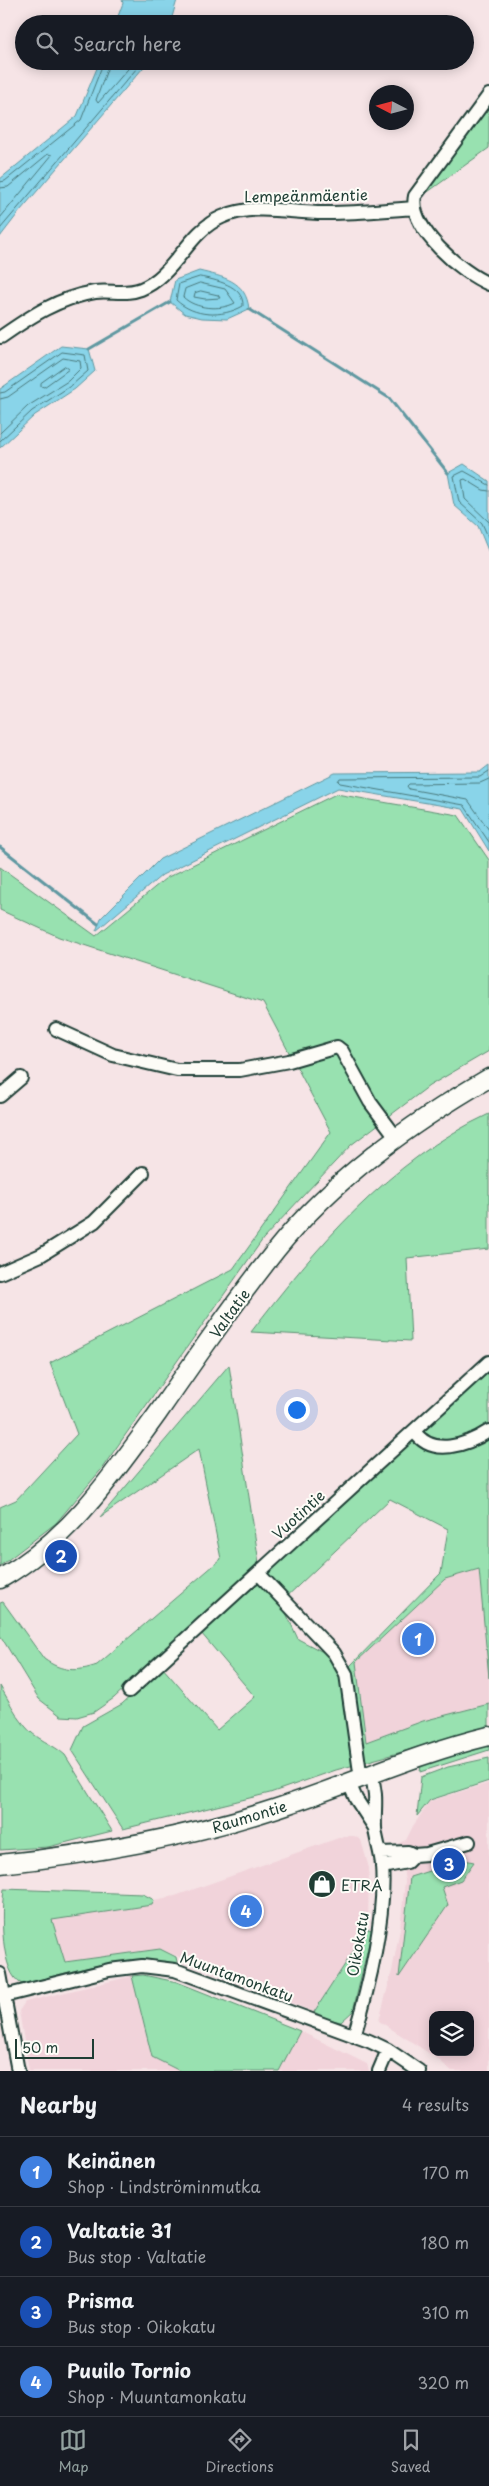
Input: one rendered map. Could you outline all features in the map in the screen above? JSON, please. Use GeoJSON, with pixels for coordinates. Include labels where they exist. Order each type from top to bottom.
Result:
{"type":"FeatureCollection","features":[{"type":"Feature","properties":{"kind":"main road","name":"Valtatie"},"geometry":{"type":"LineString","coordinates":[[0,1578],[33,1557],[91,1503],[277,1249],[332,1191],[373,1154],[396,1137],[489,1078]]}},
{"type":"Feature","properties":{"kind":"main road","name":"Raumontie"},"geometry":{"type":"LineString","coordinates":[[0,1864],[100,1851],[210,1828],[360,1779],[437,1750],[489,1736]]}},
{"type":"Feature","properties":{"kind":"street"},"geometry":{"type":"LineString","coordinates":[[489,95],[416,196],[414,208],[421,223],[441,250],[463,270],[489,284]]}},
{"type":"Feature","properties":{"kind":"street","name":"Lempeänmäentie"},"geometry":{"type":"LineString","coordinates":[[0,337],[56,302],[84,294],[140,289],[157,280],[202,228],[222,217],[239,212],[259,210],[326,213],[414,208]]}},
{"type":"Feature","properties":{"kind":"street"},"geometry":{"type":"LineString","coordinates":[[56,1029],[113,1055],[177,1070],[240,1070],[289,1061],[337,1047],[342,1051],[370,1102],[396,1137]]}},
{"type":"Feature","properties":{"kind":"street"},"geometry":{"type":"LineString","coordinates":[[0,1096],[21,1078]]}},
{"type":"Feature","properties":{"kind":"street"},"geometry":{"type":"LineString","coordinates":[[0,1273],[41,1254],[94,1222],[143,1173]]}},
{"type":"Feature","properties":{"kind":"street","name":"Vuotintie"},"geometry":{"type":"LineString","coordinates":[[129,1691],[489,1362]]}},
{"type":"Feature","properties":{"kind":"street"},"geometry":{"type":"LineString","coordinates":[[414,1431],[424,1441],[438,1446],[450,1447],[471,1442],[489,1431]]}},
{"type":"Feature","properties":{"kind":"street"},"geometry":{"type":"LineString","coordinates":[[258,1573],[334,1654],[346,1674],[360,1779]]}},
{"type":"Feature","properties":{"kind":"street","name":"Oikokatu"},"geometry":{"type":"LineString","coordinates":[[354,2036],[377,1931],[382,1867],[375,1828],[376,1791],[360,1779],[356,1799],[375,1828]]}},
{"type":"Feature","properties":{"kind":"street"},"geometry":{"type":"LineString","coordinates":[[382,1867],[407,1862],[414,1856],[469,1842]]}},
{"type":"Feature","properties":{"kind":"street"},"geometry":{"type":"LineString","coordinates":[[381,1853],[408,1852],[414,1856]]}},
{"type":"Feature","properties":{"kind":"street","name":"Muuntamonkatu"},"geometry":{"type":"LineString","coordinates":[[4,1996],[109,1970],[142,1966],[160,1967],[199,1977],[354,2036],[388,2050],[419,2071]]}},
{"type":"Feature","properties":{"kind":"street"},"geometry":{"type":"LineString","coordinates":[[0,1974],[18,2071]]}},
{"type":"Feature","properties":{"kind":"street"},"geometry":{"type":"LineString","coordinates":[[379,2071],[388,2050]]}},
{"type":"Feature","properties":{"kind":"shaded area"},"geometry":{"type":"Polygon","coordinates":[[[480,1569],[489,1678],[489,1704],[424,1721],[366,1742],[356,1662],[445,1579],[480,1569]]]}},
{"type":"Feature","properties":{"kind":"shaded area"},"geometry":{"type":"Polygon","coordinates":[[[489,1783],[489,2071],[452,2071],[433,2056],[474,2056],[474,2011],[429,2011],[429,2053],[379,2021],[392,1971],[400,1929],[405,1881],[399,1843],[406,1840],[430,1801],[489,1783]]]}},
{"type":"Feature","properties":{"kind":"shaded area"},"geometry":{"type":"Polygon","coordinates":[[[344,1836],[354,1836],[361,1840],[369,1868],[368,1929],[314,2012],[160,1949],[65,1962],[52,1920],[152,1905],[154,1900],[175,1896],[344,1836]]]}},
{"type":"Feature","properties":{"kind":"shaded area"},"geometry":{"type":"Polygon","coordinates":[[[132,1976],[152,2057],[180,2071],[29,2071],[19,2011],[25,2002],[132,1976]]]}},
{"type":"Feature","properties":{"kind":"shaded area"},"geometry":{"type":"Polygon","coordinates":[[[300,2031],[367,2064],[369,2071],[279,2071],[300,2031]]]}},
{"type":"Feature","properties":{"kind":"green space"},"geometry":{"type":"Polygon","coordinates":[[[489,105],[489,148],[418,199],[489,105]]]}},
{"type":"Feature","properties":{"kind":"green space"},"geometry":{"type":"Polygon","coordinates":[[[336,794],[458,815],[489,860],[489,1051],[429,1086],[351,1145],[263,1239],[100,1471],[56,1523],[0,1566],[0,1507],[16,1500],[77,1434],[50,1363],[233,1269],[331,1132],[263,1003],[59,937],[0,910],[0,867],[96,936],[166,878],[336,794]]]}},
{"type":"Feature","properties":{"kind":"green space"},"geometry":{"type":"Polygon","coordinates":[[[489,1114],[489,1249],[407,1258],[411,1341],[251,1332],[302,1269],[357,1208],[419,1156],[453,1133],[489,1114]]]}},
{"type":"Feature","properties":{"kind":"green space"},"geometry":{"type":"Polygon","coordinates":[[[229,1365],[259,1563],[114,1698],[94,1712],[77,1717],[61,1716],[39,1699],[0,1635],[0,1603],[3,1602],[44,1659],[70,1670],[83,1669],[97,1665],[221,1559],[199,1449],[100,1517],[229,1365]]]}},
{"type":"Feature","properties":{"kind":"green space"},"geometry":{"type":"Polygon","coordinates":[[[489,1369],[489,1427],[454,1442],[438,1440],[418,1432],[489,1369]]]}},
{"type":"Feature","properties":{"kind":"green space"},"geometry":{"type":"Polygon","coordinates":[[[489,1438],[489,1678],[479,1569],[445,1579],[356,1662],[366,1742],[423,1721],[489,1704],[489,1728],[336,1770],[270,1793],[123,1829],[72,1750],[83,1726],[122,1704],[162,1667],[217,1730],[255,1697],[201,1633],[412,1439],[421,1446],[440,1452],[460,1451],[489,1438]],[[390,1499],[281,1602],[298,1639],[350,1666],[441,1573],[448,1529],[390,1499]]]}},
{"type":"Feature","properties":{"kind":"green space"},"geometry":{"type":"Polygon","coordinates":[[[0,1686],[18,1717],[29,1731],[65,1755],[112,1831],[48,1847],[0,1850],[0,1686]]]}},
{"type":"Feature","properties":{"kind":"green space"},"geometry":{"type":"Polygon","coordinates":[[[489,1745],[489,1750],[420,1772],[421,1765],[489,1745]]]}},
{"type":"Feature","properties":{"kind":"green space"},"geometry":{"type":"Polygon","coordinates":[[[489,1758],[489,1781],[430,1800],[417,1816],[421,1777],[448,1767],[489,1758]]]}},
{"type":"Feature","properties":{"kind":"green space"},"geometry":{"type":"Polygon","coordinates":[[[464,1860],[474,1862],[461,1880],[442,1887],[448,1905],[399,1977],[410,1877],[464,1860]]]}},
{"type":"Feature","properties":{"kind":"green space"},"geometry":{"type":"Polygon","coordinates":[[[4,1889],[143,1894],[154,1900],[152,1905],[52,1920],[65,1962],[160,1949],[176,1957],[178,1967],[159,1962],[120,1962],[80,1969],[22,1984],[15,1978],[9,1968],[6,1956],[2,1912],[4,1889]]]}},
{"type":"Feature","properties":{"kind":"green space"},"geometry":{"type":"Polygon","coordinates":[[[368,1929],[372,1930],[353,2011],[341,2022],[328,2019],[314,2012],[368,1929]]]}},
{"type":"Feature","properties":{"kind":"green space"},"geometry":{"type":"Polygon","coordinates":[[[143,1975],[177,1982],[300,2031],[279,2071],[180,2071],[152,2057],[132,1976],[143,1975]]]}},
{"type":"Feature","properties":{"kind":"water"},"geometry":{"type":"Polygon","coordinates":[[[122,0],[177,0],[173,15],[118,15],[123,3],[122,0]]]}},
{"type":"Feature","properties":{"kind":"water"},"geometry":{"type":"Polygon","coordinates":[[[96,70],[141,70],[20,211],[0,237],[0,179],[77,116],[96,70]]]}},
{"type":"Feature","properties":{"kind":"water"},"geometry":{"type":"Polygon","coordinates":[[[199,271],[232,281],[243,292],[249,309],[227,319],[202,318],[185,314],[170,302],[175,280],[199,271]]]}},
{"type":"Feature","properties":{"kind":"water"},"geometry":{"type":"Polygon","coordinates":[[[61,346],[89,349],[95,371],[75,389],[35,415],[0,448],[0,389],[61,346]]]}},
{"type":"Feature","properties":{"kind":"water"},"geometry":{"type":"Polygon","coordinates":[[[464,464],[489,481],[489,553],[478,526],[454,505],[448,473],[464,464]]]}},
{"type":"Feature","properties":{"kind":"water"},"geometry":{"type":"Polygon","coordinates":[[[489,765],[489,851],[463,809],[338,788],[162,875],[96,931],[101,918],[160,859],[335,773],[480,772],[489,765]]]}},
{"type":"Feature","properties":{"kind":"waterway"},"geometry":{"type":"LineString","coordinates":[[89,349],[170,302]]}},
{"type":"Feature","properties":{"kind":"waterway"},"geometry":{"type":"LineString","coordinates":[[249,309],[389,398],[448,473]]}},
{"type":"Feature","properties":{"kind":"waterway"},"geometry":{"type":"LineString","coordinates":[[0,847],[98,924]]}},
{"type":"Feature","properties":{"kind":"place","name":"Valtatie 31"},"geometry":{"type":"Point","coordinates":[61,1556]}},
{"type":"Feature","properties":{"kind":"place","name":"Keinänen"},"geometry":{"type":"Point","coordinates":[418,1639]}},
{"type":"Feature","properties":{"kind":"place","name":"Prisma"},"geometry":{"type":"Point","coordinates":[449,1864]}},
{"type":"Feature","properties":{"kind":"place","name":"ETRA"},"geometry":{"type":"Point","coordinates":[322,1884]}},
{"type":"Feature","properties":{"kind":"place","name":"Puuilo Tornio"},"geometry":{"type":"Point","coordinates":[246,1911]}}]}
